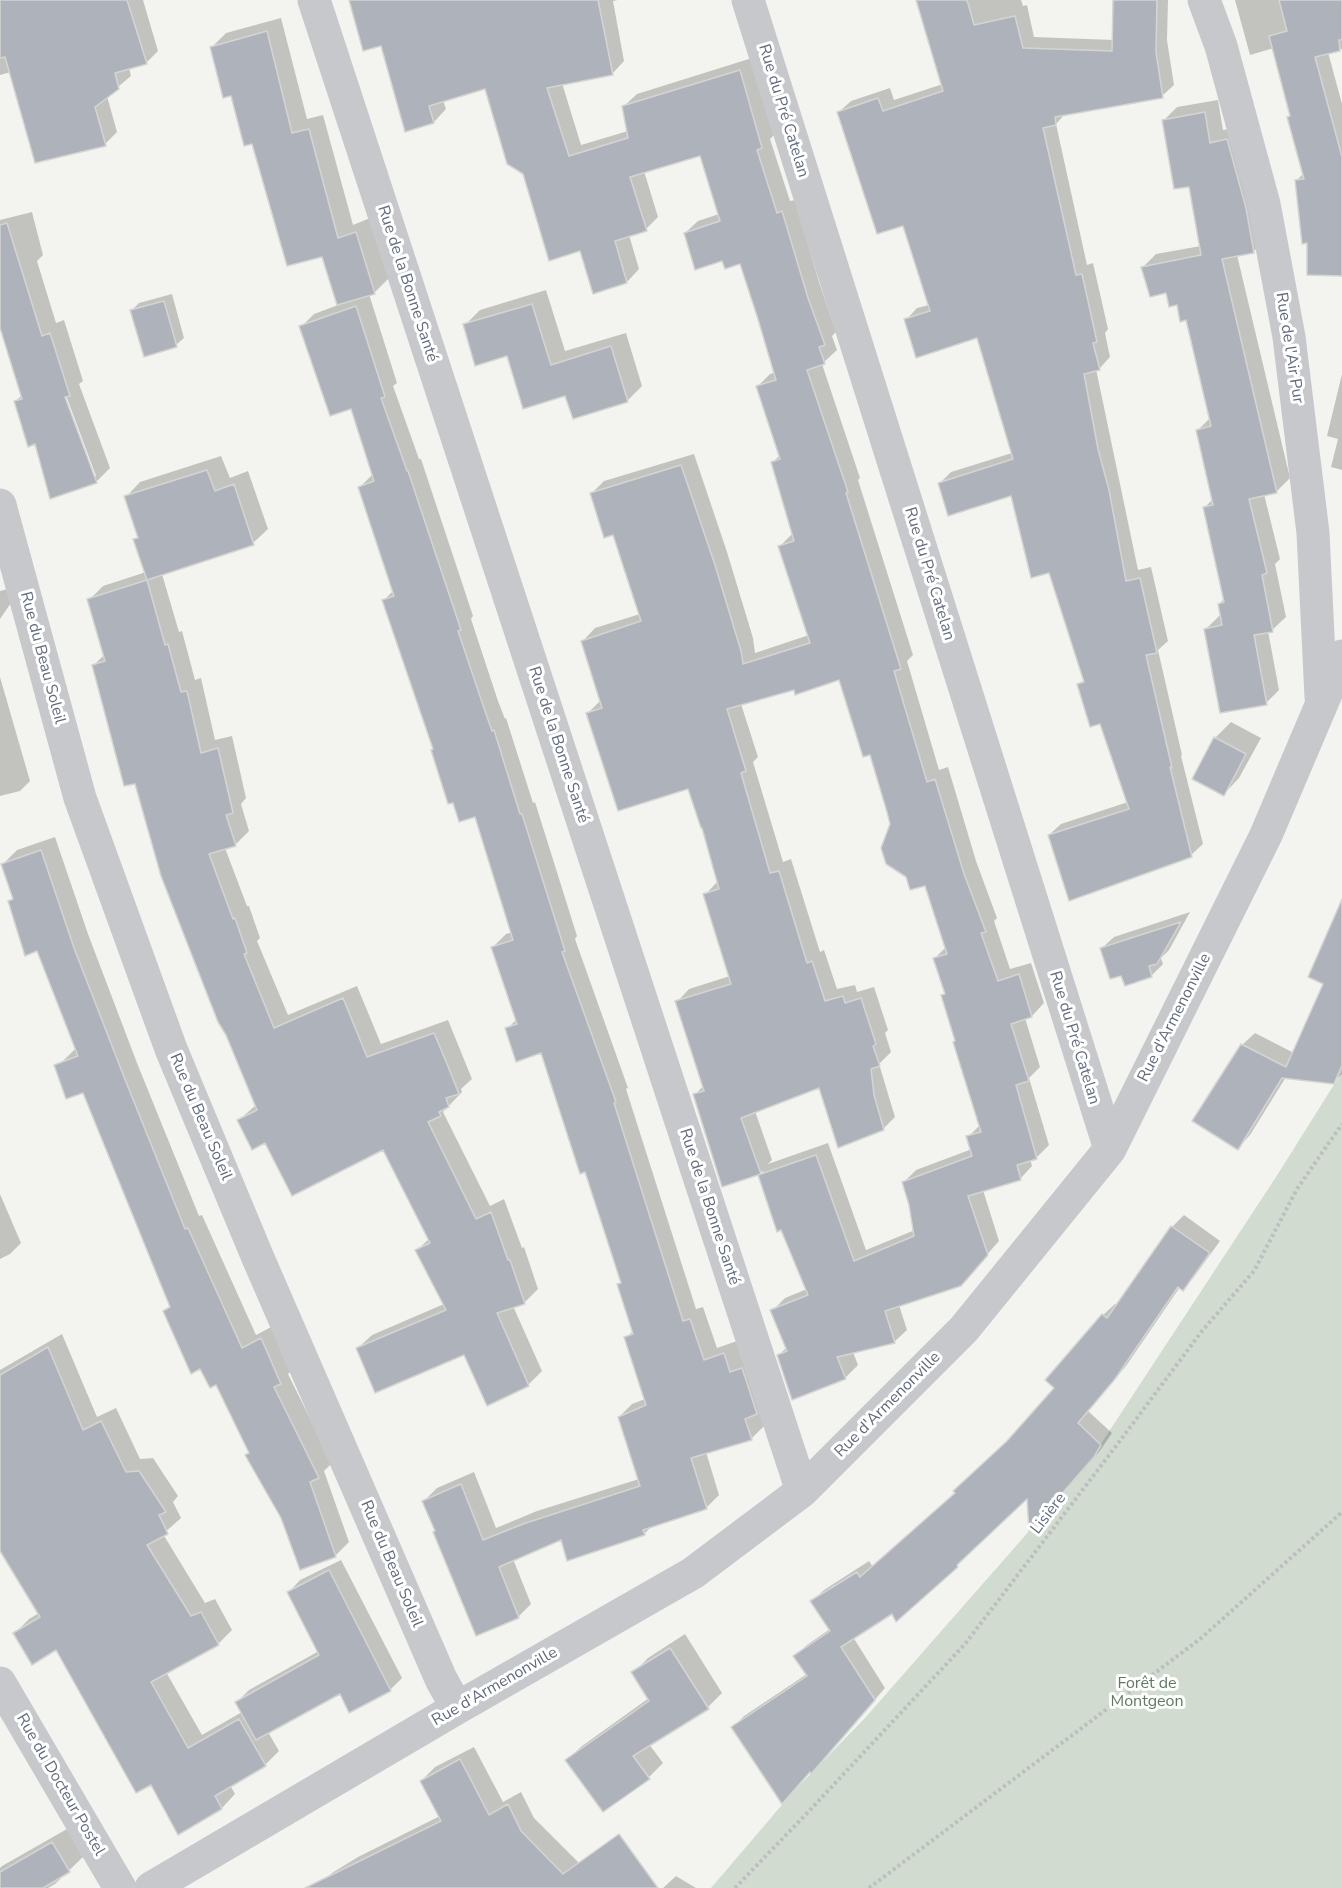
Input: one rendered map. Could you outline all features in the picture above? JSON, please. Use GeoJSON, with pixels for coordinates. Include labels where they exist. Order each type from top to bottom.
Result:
{"type":"FeatureCollection","features":[{"type":"Feature","properties":{"kind":"street","name":"Rue de la Bonne Santé"},"geometry":{"type":"LineString","coordinates":[[314,0],[802,1491]]}},
{"type":"Feature","properties":{"kind":"street","name":"Rue du Pré Catelan"},"geometry":{"type":"LineString","coordinates":[[748,0],[1110,1149]]}},
{"type":"Feature","properties":{"kind":"street","name":"Rue de l'Air Pur"},"geometry":{"type":"LineString","coordinates":[[1204,0],[1221,46],[1264,204],[1289,337],[1313,533],[1321,705]]}},
{"type":"Feature","properties":{"kind":"street","name":"Rue du Beau Soleil"},"geometry":{"type":"LineString","coordinates":[[0,505],[80,798],[171,1049],[272,1290],[441,1679],[457,1708]]}},
{"type":"Feature","properties":{"kind":"street","name":"Rue d'Armenonville"},"geometry":{"type":"LineString","coordinates":[[151,1888],[457,1708],[693,1574],[802,1491],[964,1329],[1110,1149],[1266,835],[1342,656]]}},
{"type":"Feature","properties":{"kind":"street","name":"Rue du Docteur Postel"},"geometry":{"type":"LineString","coordinates":[[0,1683],[120,1888]]}},
{"type":"Feature","properties":{"kind":"path","name":"Lisière"},"geometry":{"type":"LineString","coordinates":[[735,1888],[965,1644],[1202,1331],[1254,1270],[1297,1189],[1342,1124]]}},
{"type":"Feature","properties":{"kind":"path"},"geometry":{"type":"LineString","coordinates":[[869,1888],[1200,1639],[1342,1512]]}},
{"type":"Feature","properties":{"kind":"green space","name":"Forêt de Montgeon"},"geometry":{"type":"Polygon","coordinates":[[[1342,1072],[1342,1888],[711,1888],[793,1792],[865,1718],[1087,1465],[1342,1072]]]}},
{"type":"Feature","properties":{"kind":"building"},"geometry":{"type":"Polygon","coordinates":[[[0,0],[127,0],[147,64],[115,73],[119,89],[95,107],[106,146],[35,163],[5,57],[0,58],[0,0]]]}},
{"type":"Feature","properties":{"kind":"building"},"geometry":{"type":"Polygon","coordinates":[[[349,0],[598,0],[613,75],[547,88],[569,156],[628,138],[622,106],[740,70],[762,148],[757,150],[777,213],[782,211],[808,298],[825,345],[819,347],[825,364],[807,370],[848,492],[846,493],[901,669],[894,671],[927,782],[935,779],[964,874],[986,932],[981,933],[998,981],[1019,974],[1032,1017],[1011,1024],[1029,1081],[1016,1085],[1037,1159],[1017,1165],[1021,1180],[968,1196],[988,1255],[961,1286],[885,1311],[895,1343],[837,1357],[846,1379],[792,1400],[777,1355],[787,1351],[770,1310],[808,1295],[781,1230],[777,1232],[758,1175],[722,1187],[693,1094],[704,1091],[675,1001],[731,984],[703,894],[719,889],[702,828],[688,789],[618,811],[586,713],[602,708],[581,641],[641,621],[613,535],[604,538],[590,493],[681,465],[715,565],[743,664],[810,643],[778,546],[794,541],[771,462],[780,459],[756,386],[776,380],[757,316],[740,264],[725,269],[722,261],[695,270],[684,233],[720,221],[700,156],[630,177],[647,231],[615,241],[627,283],[593,294],[580,251],[549,261],[523,174],[507,164],[485,89],[429,106],[434,123],[405,132],[381,46],[363,51],[349,0]],[[839,680],[795,695],[794,690],[727,709],[746,771],[741,773],[770,873],[779,871],[807,963],[812,961],[825,1001],[843,996],[845,1003],[861,998],[876,1044],[873,1046],[880,1066],[871,1069],[874,1095],[884,1130],[838,1148],[819,1088],[741,1118],[761,1174],[816,1155],[854,1261],[914,1236],[909,1205],[902,1182],[972,1156],[966,1136],[981,1132],[953,1042],[955,1041],[941,995],[945,994],[933,958],[947,954],[925,886],[910,890],[906,877],[886,864],[881,848],[890,824],[887,812],[870,755],[863,757],[839,680]]]}},
{"type":"Feature","properties":{"kind":"building"},"geometry":{"type":"Polygon","coordinates":[[[916,0],[967,0],[974,25],[1015,16],[1023,48],[1112,51],[1113,0],[1157,0],[1156,52],[1163,98],[1055,117],[1056,125],[1043,128],[1076,275],[1082,274],[1097,342],[1093,343],[1100,370],[1084,374],[1098,449],[1109,490],[1126,581],[1140,578],[1157,653],[1146,655],[1192,857],[1069,901],[1048,835],[1129,809],[1100,724],[1090,727],[1077,684],[1084,682],[1049,573],[1031,578],[1011,496],[948,516],[938,483],[1013,459],[977,338],[916,358],[904,319],[930,311],[903,226],[877,234],[837,112],[878,98],[883,111],[943,91],[916,0]]]}},
{"type":"Feature","properties":{"kind":"building"},"geometry":{"type":"Polygon","coordinates":[[[1279,0],[1342,0],[1340,51],[1315,57],[1342,157],[1342,276],[1307,275],[1307,243],[1302,244],[1295,180],[1304,179],[1269,36],[1287,31],[1279,0]]]}},
{"type":"Feature","properties":{"kind":"building"},"geometry":{"type":"Polygon","coordinates":[[[267,31],[292,133],[309,129],[338,238],[356,232],[375,294],[337,305],[322,257],[287,266],[252,144],[244,146],[231,96],[223,98],[210,47],[267,31]]]}},
{"type":"Feature","properties":{"kind":"building"},"geometry":{"type":"Polygon","coordinates":[[[1205,112],[1210,143],[1227,139],[1246,208],[1254,253],[1222,259],[1277,493],[1249,499],[1267,573],[1262,575],[1273,632],[1254,635],[1267,705],[1220,713],[1204,629],[1222,625],[1218,604],[1224,602],[1203,507],[1213,505],[1196,430],[1211,426],[1186,320],[1180,322],[1177,305],[1169,307],[1166,293],[1150,297],[1141,267],[1201,255],[1189,187],[1174,189],[1162,120],[1205,112]]]}},
{"type":"Feature","properties":{"kind":"building"},"geometry":{"type":"Polygon","coordinates":[[[7,223],[42,336],[50,333],[70,396],[65,397],[97,483],[50,499],[35,444],[28,447],[14,401],[22,399],[0,328],[0,225],[7,223]]]}},
{"type":"Feature","properties":{"kind":"building"},"geometry":{"type":"Polygon","coordinates":[[[164,301],[177,347],[144,357],[130,310],[164,301]]]}},
{"type":"Feature","properties":{"kind":"building"},"geometry":{"type":"Polygon","coordinates":[[[532,304],[551,365],[611,346],[628,402],[573,419],[565,396],[523,409],[507,356],[475,366],[463,324],[532,304]]]}},
{"type":"Feature","properties":{"kind":"building"},"geometry":{"type":"Polygon","coordinates":[[[356,306],[385,397],[381,398],[408,471],[461,630],[458,631],[492,731],[494,730],[520,814],[522,814],[565,951],[562,952],[616,1102],[614,1103],[683,1321],[690,1319],[704,1360],[724,1353],[730,1372],[742,1368],[757,1414],[745,1419],[752,1440],[691,1458],[707,1509],[643,1530],[645,1535],[567,1561],[561,1540],[499,1567],[519,1618],[476,1636],[422,1501],[461,1484],[483,1540],[523,1524],[640,1486],[618,1417],[646,1405],[624,1337],[633,1334],[617,1284],[621,1283],[585,1172],[580,1174],[541,1053],[516,1062],[505,1028],[517,1024],[491,947],[513,940],[475,817],[459,822],[453,803],[448,804],[431,750],[433,749],[382,600],[394,596],[358,487],[374,481],[351,409],[330,416],[299,326],[356,306]]]}},
{"type":"Feature","properties":{"kind":"building"},"geometry":{"type":"Polygon","coordinates":[[[207,470],[215,491],[234,484],[254,545],[147,580],[133,539],[138,538],[124,496],[207,470]]]}},
{"type":"Feature","properties":{"kind":"building"},"geometry":{"type":"Polygon","coordinates":[[[147,580],[181,692],[187,691],[201,753],[218,748],[233,813],[226,815],[236,846],[209,854],[233,919],[235,918],[247,953],[244,954],[274,1028],[343,998],[367,1057],[434,1033],[447,1064],[459,1094],[446,1098],[449,1107],[439,1112],[441,1116],[428,1122],[476,1219],[491,1212],[525,1304],[497,1313],[529,1386],[487,1406],[464,1355],[375,1393],[356,1348],[446,1310],[415,1250],[430,1243],[383,1150],[292,1196],[265,1143],[252,1150],[237,1120],[257,1110],[226,1035],[218,1022],[161,876],[135,784],[124,786],[92,665],[105,661],[87,599],[147,580]]]}},
{"type":"Feature","properties":{"kind":"building"},"geometry":{"type":"Polygon","coordinates":[[[1214,737],[1246,754],[1224,796],[1192,779],[1214,737]]]}},
{"type":"Feature","properties":{"kind":"building"},"geometry":{"type":"Polygon","coordinates":[[[41,850],[74,948],[185,1229],[188,1228],[242,1348],[261,1338],[281,1384],[274,1387],[319,1478],[310,1482],[336,1557],[300,1570],[281,1518],[245,1455],[249,1453],[216,1385],[210,1388],[200,1369],[191,1374],[163,1311],[170,1307],[83,1093],[66,1099],[54,1065],[78,1056],[37,951],[25,956],[8,901],[13,899],[1,864],[41,850]]]}},
{"type":"Feature","properties":{"kind":"building"},"geometry":{"type":"Polygon","coordinates":[[[1342,899],[1342,1065],[1334,1084],[1282,1078],[1238,1150],[1192,1121],[1241,1044],[1286,1067],[1323,984],[1308,977],[1342,899]]]}},
{"type":"Feature","properties":{"kind":"building"},"geometry":{"type":"Polygon","coordinates":[[[1181,922],[1157,964],[1149,966],[1152,977],[1125,986],[1121,976],[1110,979],[1100,948],[1181,922]]]}},
{"type":"Feature","properties":{"kind":"building"},"geometry":{"type":"Polygon","coordinates":[[[1171,1226],[1210,1253],[1183,1291],[1178,1287],[1115,1379],[1078,1423],[1101,1445],[1094,1457],[1029,1531],[1027,1499],[957,1565],[958,1567],[896,1622],[892,1614],[841,1647],[875,1700],[782,1804],[731,1727],[807,1676],[793,1656],[830,1631],[810,1601],[857,1572],[860,1577],[955,1493],[953,1491],[1007,1441],[1054,1388],[1045,1380],[1102,1314],[1107,1318],[1171,1226]]]}},
{"type":"Feature","properties":{"kind":"building"},"geometry":{"type":"Polygon","coordinates":[[[48,1347],[83,1430],[101,1421],[126,1472],[139,1471],[166,1512],[159,1515],[168,1534],[147,1545],[191,1616],[201,1612],[219,1645],[151,1682],[188,1748],[239,1719],[266,1766],[215,1796],[222,1809],[178,1835],[151,1785],[136,1793],[56,1650],[32,1665],[13,1633],[40,1617],[0,1551],[0,1375],[48,1347]]]}},
{"type":"Feature","properties":{"kind":"building"},"geometry":{"type":"Polygon","coordinates":[[[329,1570],[391,1691],[349,1713],[340,1694],[256,1740],[235,1702],[319,1655],[287,1592],[329,1570]]]}},
{"type":"Feature","properties":{"kind":"building"},"geometry":{"type":"Polygon","coordinates":[[[670,1648],[709,1709],[633,1756],[650,1779],[603,1812],[565,1760],[649,1701],[631,1672],[670,1648]]]}},
{"type":"Feature","properties":{"kind":"building"},"geometry":{"type":"Polygon","coordinates":[[[460,1759],[489,1815],[508,1804],[521,1831],[563,1874],[619,1834],[658,1888],[305,1888],[441,1821],[420,1781],[460,1759]]]}},
{"type":"Feature","properties":{"kind":"building"},"geometry":{"type":"Polygon","coordinates":[[[52,1842],[70,1872],[43,1888],[0,1888],[0,1872],[52,1842]]]}}]}
